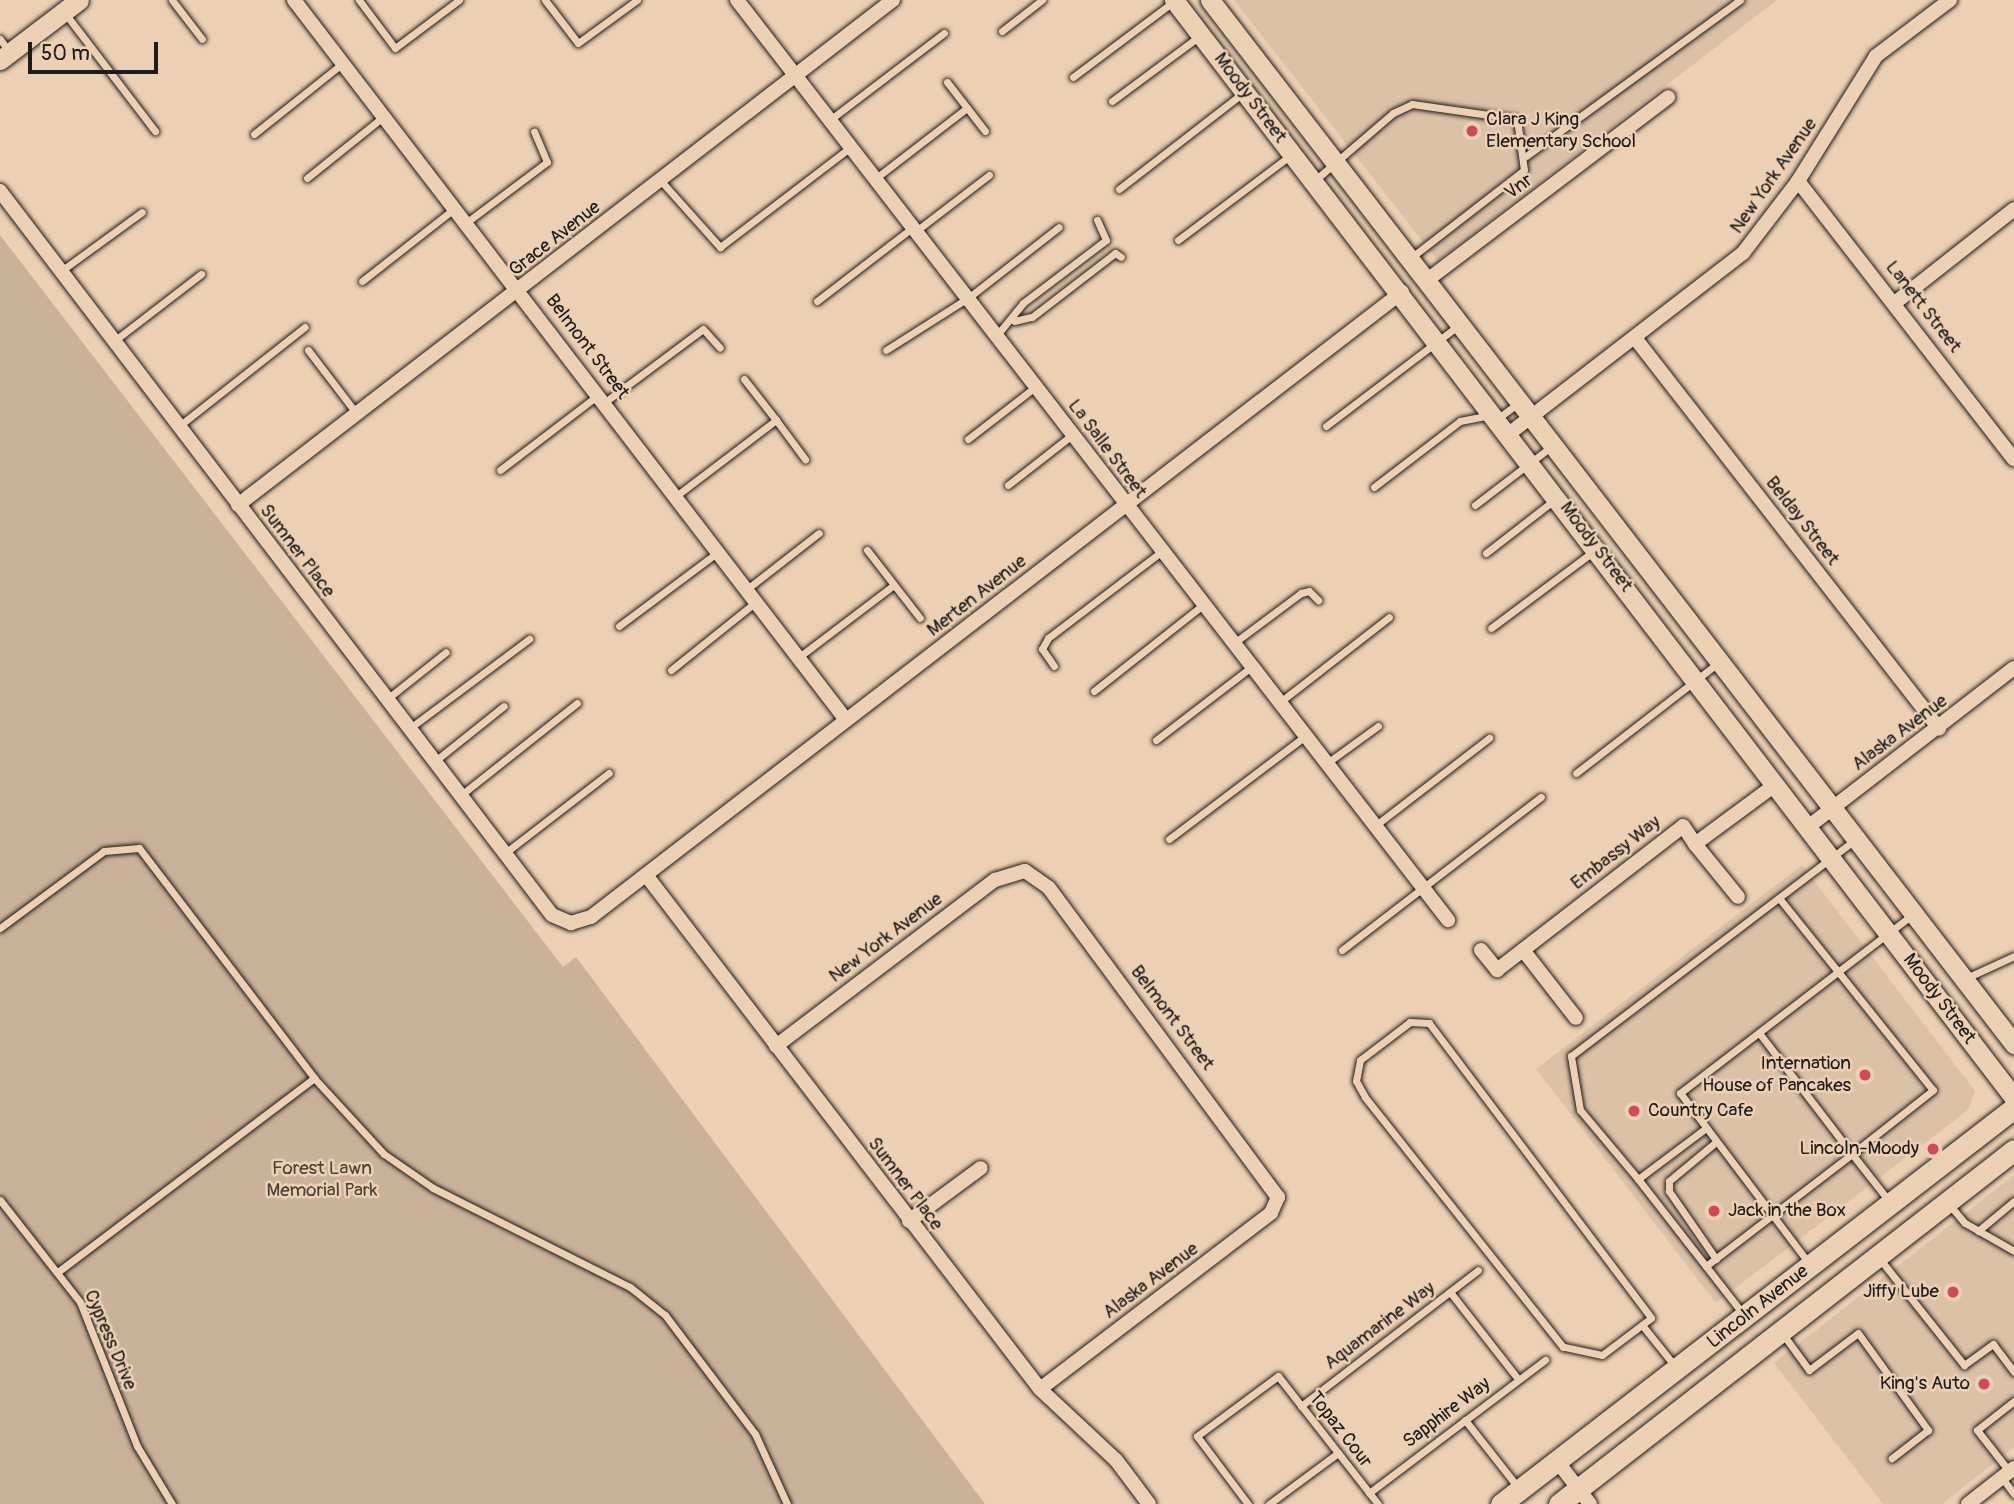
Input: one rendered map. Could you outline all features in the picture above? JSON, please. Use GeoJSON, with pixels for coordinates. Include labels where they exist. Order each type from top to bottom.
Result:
{"type":"FeatureCollection","features":[{"type":"Feature","properties":{"kind":"main road","name":"Moody Street"},"geometry":{"type":"LineString","coordinates":[[1175,0],[1402,292],[2014,1098]]}},
{"type":"Feature","properties":{"kind":"main road","name":"Moody Street"},"geometry":{"type":"LineString","coordinates":[[1210,0],[2014,1044]]}},
{"type":"Feature","properties":{"kind":"main road"},"geometry":{"type":"LineString","coordinates":[[3,51],[71,6]]}},
{"type":"Feature","properties":{"kind":"main road"},"geometry":{"type":"LineString","coordinates":[[1402,292],[1426,281]]}},
{"type":"Feature","properties":{"kind":"main road","name":"Lincoln Avenue"},"geometry":{"type":"LineString","coordinates":[[1501,1504],[2014,1108]]}},
{"type":"Feature","properties":{"kind":"main road","name":"Lincoln Avenue"},"geometry":{"type":"LineString","coordinates":[[1559,1504],[1584,1497],[1774,1338],[2014,1150]]}},
{"type":"Feature","properties":{"kind":"main road"},"geometry":{"type":"LineString","coordinates":[[1746,1317],[1774,1338]]}},
{"type":"Feature","properties":{"kind":"street","name":"Belmont Street"},"geometry":{"type":"LineString","coordinates":[[294,0],[520,290],[846,720]]}},
{"type":"Feature","properties":{"kind":"street","name":"Grace Avenue"},"geometry":{"type":"LineString","coordinates":[[238,505],[893,0]]}},
{"type":"Feature","properties":{"kind":"street","name":"New York Avenue"},"geometry":{"type":"LineString","coordinates":[[1504,426],[1635,338],[1743,253],[1798,181],[1876,56],[1950,0]]}},
{"type":"Feature","properties":{"kind":"street","name":"La Salle Street"},"geometry":{"type":"LineString","coordinates":[[740,1],[1161,552],[1448,920]]}},
{"type":"Feature","properties":{"kind":"street","name":"Vnr"},"geometry":{"type":"LineString","coordinates":[[1426,281],[1668,97]]}},
{"type":"Feature","properties":{"kind":"street","name":"Lanett Street"},"geometry":{"type":"LineString","coordinates":[[1798,181],[1896,302],[2014,459]]}},
{"type":"Feature","properties":{"kind":"street","name":"Sumner Place"},"geometry":{"type":"LineString","coordinates":[[0,191],[552,915],[571,923]]}},
{"type":"Feature","properties":{"kind":"street"},"geometry":{"type":"LineString","coordinates":[[1896,302],[2014,209]]}},
{"type":"Feature","properties":{"kind":"street","name":"Merten Avenue"},"geometry":{"type":"LineString","coordinates":[[571,923],[591,917],[1402,292]]}},
{"type":"Feature","properties":{"kind":"street","name":"Belday Street"},"geometry":{"type":"LineString","coordinates":[[1635,338],[1939,729]]}},
{"type":"Feature","properties":{"kind":"street","name":"Alaska Avenue"},"geometry":{"type":"LineString","coordinates":[[1808,827],[1939,729],[2014,668]]}},
{"type":"Feature","properties":{"kind":"street"},"geometry":{"type":"LineString","coordinates":[[1738,897],[1695,844],[1776,784]]}},
{"type":"Feature","properties":{"kind":"street","name":"Embassy Way"},"geometry":{"type":"LineString","coordinates":[[1481,950],[1497,970],[1683,826],[1695,844]]}},
{"type":"Feature","properties":{"kind":"street","name":"Belmont Street"},"geometry":{"type":"LineString","coordinates":[[1025,871],[1049,888],[1278,1196]]}},
{"type":"Feature","properties":{"kind":"street","name":"New York Avenue"},"geometry":{"type":"LineString","coordinates":[[776,1046],[995,880],[1025,871]]}},
{"type":"Feature","properties":{"kind":"street","name":"Sumner Place"},"geometry":{"type":"LineString","coordinates":[[646,875],[1040,1389],[1116,1460],[1149,1504]]}},
{"type":"Feature","properties":{"kind":"street"},"geometry":{"type":"LineString","coordinates":[[1523,950],[1576,1018]]}},
{"type":"Feature","properties":{"kind":"street"},"geometry":{"type":"LineString","coordinates":[[909,1221],[981,1168]]}},
{"type":"Feature","properties":{"kind":"street","name":"Alaska Avenue"},"geometry":{"type":"LineString","coordinates":[[1040,1389],[1271,1213],[1278,1196]]}},
{"type":"Feature","properties":{"kind":"street"},"geometry":{"type":"LineString","coordinates":[[1557,1461],[1584,1497]]}},
{"type":"Feature","properties":{"kind":"street"},"geometry":{"type":"LineString","coordinates":[[1968,1504],[2009,1473]]}},
{"type":"Feature","properties":{"kind":"lane"},"geometry":{"type":"LineString","coordinates":[[172,0],[202,39]]}},
{"type":"Feature","properties":{"kind":"lane"},"geometry":{"type":"LineString","coordinates":[[359,0],[395,48],[459,0]]}},
{"type":"Feature","properties":{"kind":"lane"},"geometry":{"type":"LineString","coordinates":[[545,0],[578,43],[637,0]]}},
{"type":"Feature","properties":{"kind":"lane"},"geometry":{"type":"LineString","coordinates":[[1002,31],[1042,0]]}},
{"type":"Feature","properties":{"kind":"lane"},"geometry":{"type":"LineString","coordinates":[[1073,78],[1175,0]]}},
{"type":"Feature","properties":{"kind":"lane"},"geometry":{"type":"LineString","coordinates":[[1409,260],[1516,178],[1527,156],[1740,0]]}},
{"type":"Feature","properties":{"kind":"lane"},"geometry":{"type":"LineString","coordinates":[[71,6],[155,131]]}},
{"type":"Feature","properties":{"kind":"lane"},"geometry":{"type":"LineString","coordinates":[[831,119],[944,33]]}},
{"type":"Feature","properties":{"kind":"lane"},"geometry":{"type":"LineString","coordinates":[[1112,101],[1202,35]]}},
{"type":"Feature","properties":{"kind":"lane"},"geometry":{"type":"LineString","coordinates":[[254,134],[343,63]]}},
{"type":"Feature","properties":{"kind":"lane"},"geometry":{"type":"LineString","coordinates":[[947,82],[985,131]]}},
{"type":"Feature","properties":{"kind":"lane"},"geometry":{"type":"LineString","coordinates":[[1119,190],[1245,92]]}},
{"type":"Feature","properties":{"kind":"lane"},"geometry":{"type":"LineString","coordinates":[[1314,181],[1412,104],[1517,119],[1527,156]]}},
{"type":"Feature","properties":{"kind":"lane"},"geometry":{"type":"LineString","coordinates":[[876,178],[967,108]]}},
{"type":"Feature","properties":{"kind":"lane"},"geometry":{"type":"LineString","coordinates":[[307,178],[384,115]]}},
{"type":"Feature","properties":{"kind":"lane"},"geometry":{"type":"LineString","coordinates":[[467,222],[547,162],[534,132]]}},
{"type":"Feature","properties":{"kind":"lane"},"geometry":{"type":"LineString","coordinates":[[661,181],[720,247],[852,146]]}},
{"type":"Feature","properties":{"kind":"lane"},"geometry":{"type":"LineString","coordinates":[[1178,240],[1292,153]]}},
{"type":"Feature","properties":{"kind":"lane"},"geometry":{"type":"LineString","coordinates":[[817,301],[989,175]]}},
{"type":"Feature","properties":{"kind":"lane"},"geometry":{"type":"LineString","coordinates":[[362,282],[456,207]]}},
{"type":"Feature","properties":{"kind":"lane"},"geometry":{"type":"LineString","coordinates":[[60,271],[142,212]]}},
{"type":"Feature","properties":{"kind":"lane"},"geometry":{"type":"LineString","coordinates":[[1014,321],[1023,303],[1106,240],[1097,220]]}},
{"type":"Feature","properties":{"kind":"lane"},"geometry":{"type":"LineString","coordinates":[[886,350],[968,298],[1059,227]]}},
{"type":"Feature","properties":{"kind":"lane"},"geometry":{"type":"LineString","coordinates":[[996,335],[1014,321],[1032,317],[1115,253],[1121,257]]}},
{"type":"Feature","properties":{"kind":"lane"},"geometry":{"type":"LineString","coordinates":[[114,341],[201,275]]}},
{"type":"Feature","properties":{"kind":"lane"},"geometry":{"type":"LineString","coordinates":[[1326,426],[1459,325]]}},
{"type":"Feature","properties":{"kind":"lane"},"geometry":{"type":"LineString","coordinates":[[178,426],[305,327]]}},
{"type":"Feature","properties":{"kind":"lane"},"geometry":{"type":"LineString","coordinates":[[500,470],[703,328],[720,348]]}},
{"type":"Feature","properties":{"kind":"lane"},"geometry":{"type":"LineString","coordinates":[[308,350],[357,415]]}},
{"type":"Feature","properties":{"kind":"lane"},"geometry":{"type":"LineString","coordinates":[[744,379],[805,459]]}},
{"type":"Feature","properties":{"kind":"lane"},"geometry":{"type":"LineString","coordinates":[[968,439],[1035,387]]}},
{"type":"Feature","properties":{"kind":"lane"},"geometry":{"type":"LineString","coordinates":[[1374,487],[1460,421],[1478,414],[1504,426]]}},
{"type":"Feature","properties":{"kind":"lane"},"geometry":{"type":"LineString","coordinates":[[676,496],[776,420]]}},
{"type":"Feature","properties":{"kind":"lane"},"geometry":{"type":"LineString","coordinates":[[1008,485],[1072,435]]}},
{"type":"Feature","properties":{"kind":"lane"},"geometry":{"type":"LineString","coordinates":[[1475,505],[1552,446]]}},
{"type":"Feature","properties":{"kind":"lane"},"geometry":{"type":"LineString","coordinates":[[1486,553],[1558,497]]}},
{"type":"Feature","properties":{"kind":"lane"},"geometry":{"type":"LineString","coordinates":[[747,589],[819,533]]}},
{"type":"Feature","properties":{"kind":"lane"},"geometry":{"type":"LineString","coordinates":[[1490,628],[1597,548]]}},
{"type":"Feature","properties":{"kind":"lane"},"geometry":{"type":"LineString","coordinates":[[867,550],[920,618]]}},
{"type":"Feature","properties":{"kind":"lane"},"geometry":{"type":"LineString","coordinates":[[619,626],[718,551]]}},
{"type":"Feature","properties":{"kind":"lane"},"geometry":{"type":"LineString","coordinates":[[1054,666],[1042,649],[1048,638],[1161,552]]}},
{"type":"Feature","properties":{"kind":"lane"},"geometry":{"type":"LineString","coordinates":[[799,657],[894,584]]}},
{"type":"Feature","properties":{"kind":"lane"},"geometry":{"type":"LineString","coordinates":[[1233,644],[1301,593],[1309,591],[1318,600]]}},
{"type":"Feature","properties":{"kind":"lane"},"geometry":{"type":"LineString","coordinates":[[671,670],[757,602]]}},
{"type":"Feature","properties":{"kind":"lane"},"geometry":{"type":"LineString","coordinates":[[1094,691],[1203,605]]}},
{"type":"Feature","properties":{"kind":"lane"},"geometry":{"type":"LineString","coordinates":[[1279,703],[1389,617]]}},
{"type":"Feature","properties":{"kind":"lane"},"geometry":{"type":"LineString","coordinates":[[409,729],[529,639]]}},
{"type":"Feature","properties":{"kind":"lane"},"geometry":{"type":"LineString","coordinates":[[387,699],[446,652]]}},
{"type":"Feature","properties":{"kind":"lane"},"geometry":{"type":"LineString","coordinates":[[1576,773],[1719,662]]}},
{"type":"Feature","properties":{"kind":"lane"},"geometry":{"type":"LineString","coordinates":[[1156,740],[1251,667]]}},
{"type":"Feature","properties":{"kind":"lane"},"geometry":{"type":"LineString","coordinates":[[460,795],[577,703]]}},
{"type":"Feature","properties":{"kind":"lane"},"geometry":{"type":"LineString","coordinates":[[434,761],[504,706]]}},
{"type":"Feature","properties":{"kind":"lane"},"geometry":{"type":"LineString","coordinates":[[1326,763],[1378,726]]}},
{"type":"Feature","properties":{"kind":"lane"},"geometry":{"type":"LineString","coordinates":[[1169,839],[1305,736]]}},
{"type":"Feature","properties":{"kind":"lane"},"geometry":{"type":"LineString","coordinates":[[1375,826],[1489,738]]}},
{"type":"Feature","properties":{"kind":"lane"},"geometry":{"type":"LineString","coordinates":[[504,853],[610,773]]}},
{"type":"Feature","properties":{"kind":"lane"},"geometry":{"type":"LineString","coordinates":[[1342,950],[1425,891],[1541,797]]}},
{"type":"Feature","properties":{"kind":"lane"},"geometry":{"type":"LineString","coordinates":[[1746,1317],[1580,1110],[1571,1056],[1856,839]]}},
{"type":"Feature","properties":{"kind":"lane"},"geometry":{"type":"LineString","coordinates":[[0,928],[104,850],[139,848],[314,1078],[407,1171],[630,1287],[665,1315],[709,1367],[780,1481],[787,1504]]}},
{"type":"Feature","properties":{"kind":"lane"},"geometry":{"type":"LineString","coordinates":[[1706,1266],[1933,1090],[1779,898]]}},
{"type":"Feature","properties":{"kind":"lane"},"geometry":{"type":"LineString","coordinates":[[1811,1266],[1680,1093],[1914,914]]}},
{"type":"Feature","properties":{"kind":"lane"},"geometry":{"type":"LineString","coordinates":[[1964,979],[1987,965],[2014,956]]}},
{"type":"Feature","properties":{"kind":"lane"},"geometry":{"type":"LineString","coordinates":[[1410,1022],[1429,1023],[1611,1258],[1651,1318],[1642,1325],[1602,1354],[1563,1347],[1365,1097],[1356,1081],[1360,1060],[1410,1022]]}},
{"type":"Feature","properties":{"kind":"lane"},"geometry":{"type":"LineString","coordinates":[[1759,1033],[1891,1204]]}},
{"type":"Feature","properties":{"kind":"lane"},"geometry":{"type":"LineString","coordinates":[[59,1271],[314,1078]]}},
{"type":"Feature","properties":{"kind":"lane"},"geometry":{"type":"LineString","coordinates":[[1638,1179],[1706,1128]]}},
{"type":"Feature","properties":{"kind":"lane"},"geometry":{"type":"LineString","coordinates":[[1716,1142],[1669,1181],[1669,1191],[1716,1259]]}},
{"type":"Feature","properties":{"kind":"lane","name":"Cypress Drive"},"geometry":{"type":"LineString","coordinates":[[0,1200],[59,1271],[80,1302],[137,1446],[172,1504]]}},
{"type":"Feature","properties":{"kind":"lane"},"geometry":{"type":"LineString","coordinates":[[1978,1231],[2014,1201]]}},
{"type":"Feature","properties":{"kind":"lane"},"geometry":{"type":"LineString","coordinates":[[1948,1203],[1978,1231],[2014,1251]]}},
{"type":"Feature","properties":{"kind":"lane"},"geometry":{"type":"LineString","coordinates":[[1879,1257],[1964,1365],[1993,1345],[2014,1372]]}},
{"type":"Feature","properties":{"kind":"lane","name":"Aquamarine Way"},"geometry":{"type":"LineString","coordinates":[[1301,1406],[1478,1270]]}},
{"type":"Feature","properties":{"kind":"lane"},"geometry":{"type":"LineString","coordinates":[[1450,1292],[1518,1380]]}},
{"type":"Feature","properties":{"kind":"lane"},"geometry":{"type":"LineString","coordinates":[[1642,1325],[1678,1369]]}},
{"type":"Feature","properties":{"kind":"lane"},"geometry":{"type":"LineString","coordinates":[[1774,1338],[1809,1370],[1858,1333],[1928,1430],[1892,1458]]}},
{"type":"Feature","properties":{"kind":"lane","name":"Sapphire Way"},"geometry":{"type":"LineString","coordinates":[[1369,1493],[1545,1360]]}},
{"type":"Feature","properties":{"kind":"lane","name":"Topaz Cour"},"geometry":{"type":"LineString","coordinates":[[1248,1504],[1197,1436],[1278,1376],[1378,1504]]}},
{"type":"Feature","properties":{"kind":"lane"},"geometry":{"type":"LineString","coordinates":[[2014,1401],[1977,1430],[2009,1473],[2014,1494]]}},
{"type":"Feature","properties":{"kind":"lane"},"geometry":{"type":"LineString","coordinates":[[1465,1420],[1520,1490]]}},
{"type":"Feature","properties":{"kind":"lane"},"geometry":{"type":"LineString","coordinates":[[1269,1504],[1338,1453]]}},
{"type":"Feature","properties":{"kind":"shaded area","name":"Clara J King Elementary School"},"geometry":{"type":"Polygon","coordinates":[[[1234,0],[1777,0],[1438,261],[1234,0]]]}},
{"type":"Feature","properties":{"kind":"shaded area"},"geometry":{"type":"Polygon","coordinates":[[[1802,865],[1975,1091],[1968,1110],[1716,1303],[1536,1069],[1802,865]]]}},
{"type":"Feature","properties":{"kind":"shaded area"},"geometry":{"type":"Polygon","coordinates":[[[2014,1175],[2014,1447],[1942,1504],[1883,1504],[1774,1363],[2014,1175]]]}},
{"type":"Feature","properties":{"kind":"green space","name":"Forest Lawn Memorial Park"},"geometry":{"type":"Polygon","coordinates":[[[0,235],[563,967],[576,957],[985,1504],[0,1504],[0,235]]]}},
{"type":"Feature","properties":{"kind":"place","name":"Clara J King Elementary School"},"geometry":{"type":"Point","coordinates":[1472,131]}},
{"type":"Feature","properties":{"kind":"place","name":"Internation House of Pancakes"},"geometry":{"type":"Point","coordinates":[1865,1075]}},
{"type":"Feature","properties":{"kind":"place","name":"Country Cafe"},"geometry":{"type":"Point","coordinates":[1634,1111]}},
{"type":"Feature","properties":{"kind":"place","name":"Lincoln-Moody"},"geometry":{"type":"Point","coordinates":[1933,1149]}},
{"type":"Feature","properties":{"kind":"place","name":"Jack in the Box"},"geometry":{"type":"Point","coordinates":[1714,1211]}},
{"type":"Feature","properties":{"kind":"place","name":"Jiffy Lube"},"geometry":{"type":"Point","coordinates":[1953,1292]}},
{"type":"Feature","properties":{"kind":"place","name":"King's Auto"},"geometry":{"type":"Point","coordinates":[1984,1384]}}]}
